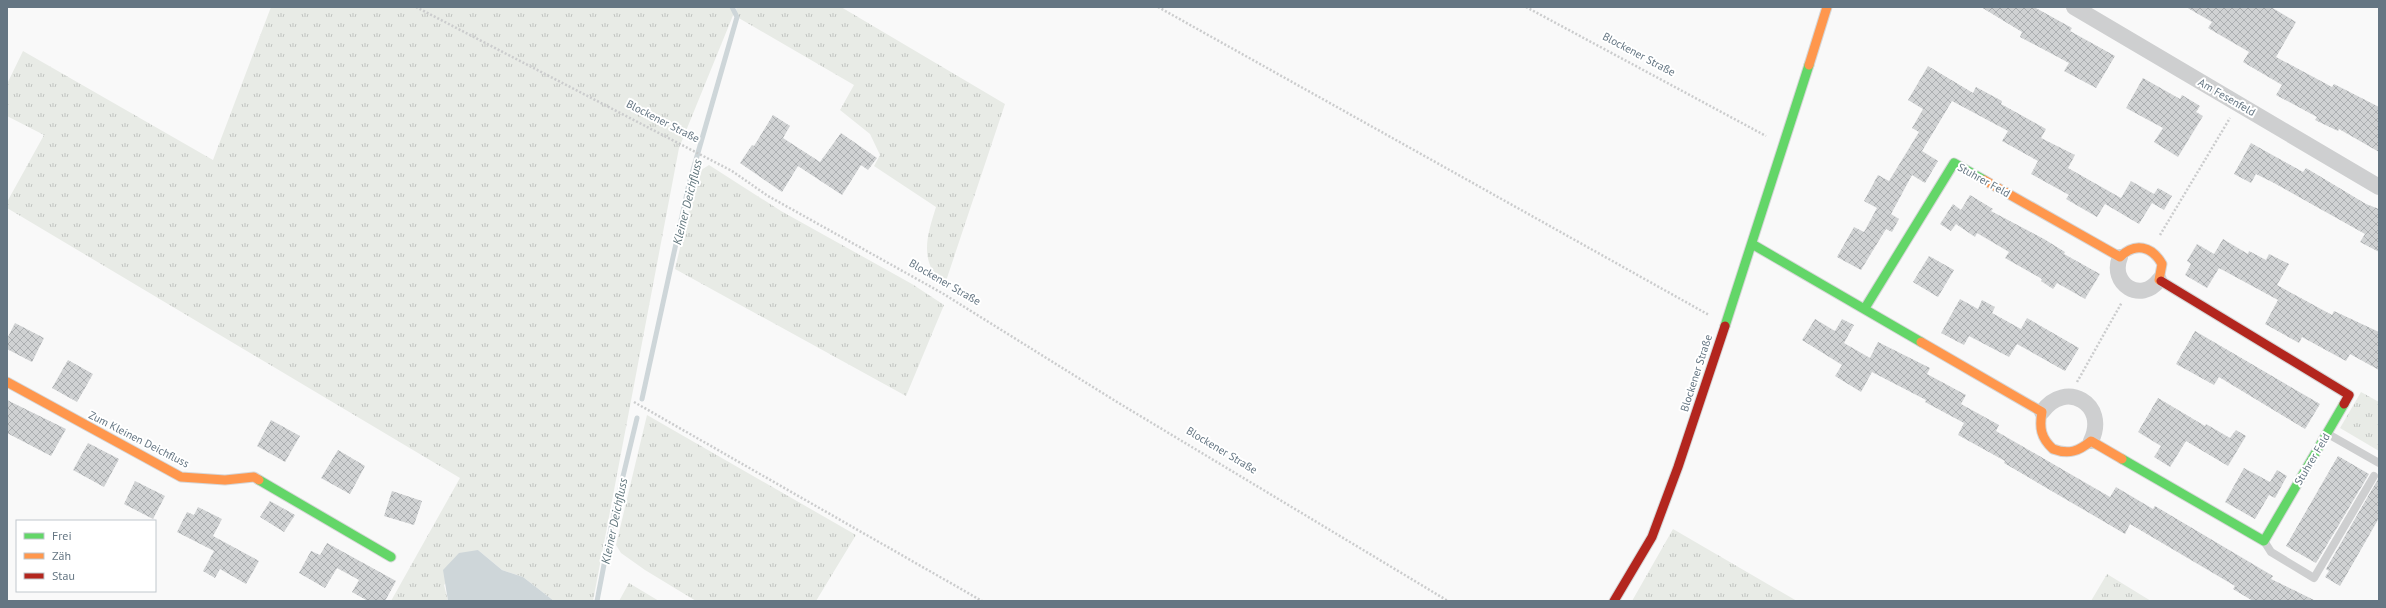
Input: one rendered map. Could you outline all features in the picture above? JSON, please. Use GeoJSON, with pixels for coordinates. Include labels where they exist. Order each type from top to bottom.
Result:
{"type":"FeatureCollection","features":[{"type":"Feature","properties":{"kind":"street","name":"Blockener Straße"},"geometry":{"type":"LineString","coordinates":[[1614,601],[1652,537],[1752,244],[1782,145],[1827,7]]}},
{"type":"Feature","properties":{"kind":"street","name":"Am Fesenfeld"},"geometry":{"type":"LineString","coordinates":[[2074,7],[2379,187]]}},
{"type":"Feature","properties":{"kind":"street","name":"Stuhrer Feld"},"geometry":{"type":"LineString","coordinates":[[1865,308],[1954,163],[2120,257]]}},
{"type":"Feature","properties":{"kind":"street"},"geometry":{"type":"LineString","coordinates":[[1752,244],[1865,308],[2042,412]]}},
{"type":"Feature","properties":{"kind":"street"},"geometry":{"type":"LineString","coordinates":[[2139,246],[2151,250],[2162,264],[2159,280],[2146,291],[2135,291],[2129,289],[2118,276],[2118,263],[2120,257],[2133,248],[2139,246]]}},
{"type":"Feature","properties":{"kind":"street","name":"Stuhrer Feld"},"geometry":{"type":"LineString","coordinates":[[2159,280],[2349,396],[2264,541]]}},
{"type":"Feature","properties":{"kind":"street","name":"Zum Kleinen Deichfluss"},"geometry":{"type":"LineString","coordinates":[[7,382],[181,477],[225,480],[254,477],[391,557]]}},
{"type":"Feature","properties":{"kind":"street"},"geometry":{"type":"LineString","coordinates":[[2069,396],[2084,402],[2094,414],[2096,428],[2091,441],[2086,447],[2071,452],[2056,450],[2049,446],[2041,434],[2040,419],[2042,412],[2052,401],[2069,396]]}},
{"type":"Feature","properties":{"kind":"street"},"geometry":{"type":"LineString","coordinates":[[2091,441],[2264,541]]}},
{"type":"Feature","properties":{"kind":"lane"},"geometry":{"type":"LineString","coordinates":[[2327,434],[2379,463]]}},
{"type":"Feature","properties":{"kind":"lane"},"geometry":{"type":"LineString","coordinates":[[2264,541],[2271,552],[2314,578],[2374,476]]}},
{"type":"Feature","properties":{"kind":"path","name":"Blockener Straße"},"geometry":{"type":"LineString","coordinates":[[416,7],[702,154],[732,171],[768,196],[942,293],[1117,402],[1448,601]]}},
{"type":"Feature","properties":{"kind":"path"},"geometry":{"type":"LineString","coordinates":[[1158,7],[1710,316],[1725,322]]}},
{"type":"Feature","properties":{"kind":"path","name":"Blockener Straße"},"geometry":{"type":"LineString","coordinates":[[1526,7],[1782,145]]}},
{"type":"Feature","properties":{"kind":"path"},"geometry":{"type":"LineString","coordinates":[[2151,250],[2238,104]]}},
{"type":"Feature","properties":{"kind":"path"},"geometry":{"type":"LineString","coordinates":[[2069,396],[2129,289]]}},
{"type":"Feature","properties":{"kind":"path"},"geometry":{"type":"LineString","coordinates":[[634,402],[982,601]]}},
{"type":"Feature","properties":{"kind":"green space"},"geometry":{"type":"Polygon","coordinates":[[[271,7],[731,7],[734,13],[679,148],[593,601],[554,601],[523,577],[502,570],[478,550],[444,585],[448,601],[391,601],[460,478],[7,208],[7,202],[44,135],[7,116],[7,84],[23,51],[213,160],[271,7]]]}},
{"type":"Feature","properties":{"kind":"green space"},"geometry":{"type":"Polygon","coordinates":[[[736,7],[841,7],[1005,104],[945,284],[936,276],[928,258],[928,239],[936,207],[874,166],[880,155],[870,134],[840,110],[854,85],[737,17],[736,7]]]}},
{"type":"Feature","properties":{"kind":"green space"},"geometry":{"type":"Polygon","coordinates":[[[709,165],[781,211],[912,284],[944,305],[906,396],[675,269],[698,172],[709,165]]]}},
{"type":"Feature","properties":{"kind":"green space"},"geometry":{"type":"Polygon","coordinates":[[[2361,392],[2379,402],[2379,451],[2340,428],[2361,392]]]}},
{"type":"Feature","properties":{"kind":"green space"},"geometry":{"type":"Polygon","coordinates":[[[647,415],[856,535],[816,601],[696,601],[645,570],[621,553],[616,545],[647,415]]]}},
{"type":"Feature","properties":{"kind":"green space"},"geometry":{"type":"Polygon","coordinates":[[[1673,529],[1797,601],[1632,601],[1673,529]]]}},
{"type":"Feature","properties":{"kind":"green space"},"geometry":{"type":"Polygon","coordinates":[[[2107,574],[2151,601],[2091,601],[2107,574]]]}},
{"type":"Feature","properties":{"kind":"green space"},"geometry":{"type":"Polygon","coordinates":[[[629,583],[659,601],[619,601],[629,583]]]}},
{"type":"Feature","properties":{"kind":"shaded area"},"geometry":{"type":"Polygon","coordinates":[[[478,550],[502,570],[523,577],[554,601],[448,601],[443,570],[459,553],[478,550]]]}},
{"type":"Feature","properties":{"kind":"building"},"geometry":{"type":"Polygon","coordinates":[[[1981,7],[2034,7],[2072,28],[2070,31],[2115,56],[2096,88],[2064,71],[2069,63],[2020,37],[2022,32],[1981,7]]]}},
{"type":"Feature","properties":{"kind":"building"},"geometry":{"type":"Polygon","coordinates":[[[2186,7],[2271,7],[2296,22],[2276,57],[2332,87],[2334,84],[2379,107],[2379,152],[2339,129],[2338,131],[2315,120],[2317,117],[2276,95],[2282,85],[2243,62],[2249,52],[2208,28],[2212,22],[2186,7]]]}},
{"type":"Feature","properties":{"kind":"building"},"geometry":{"type":"Polygon","coordinates":[[[1928,66],[1973,93],[1976,87],[2002,101],[2001,104],[2046,129],[2041,138],[2075,155],[2068,168],[2121,198],[2131,181],[2154,194],[2158,188],[2172,196],[2164,210],[2152,203],[2139,224],[2105,204],[2097,217],[2066,199],[2069,195],[2031,174],[2038,161],[2002,141],[2008,131],[1952,101],[1922,151],[1938,161],[1925,183],[1912,175],[1891,214],[1899,219],[1892,232],[1886,229],[1861,270],[1837,257],[1854,227],[1864,232],[1877,208],[1864,201],[1878,175],[1889,181],[1919,132],[1912,128],[1923,109],[1908,100],[1928,66]]]}},
{"type":"Feature","properties":{"kind":"building"},"geometry":{"type":"Polygon","coordinates":[[[2143,78],[2180,99],[2182,95],[2200,106],[2196,112],[2203,116],[2178,157],[2154,142],[2163,128],[2126,108],[2143,78]]]}},
{"type":"Feature","properties":{"kind":"building"},"geometry":{"type":"Polygon","coordinates":[[[773,115],[790,126],[783,138],[820,162],[841,133],[877,158],[868,170],[861,165],[842,195],[798,166],[782,192],[740,163],[752,145],[754,146],[773,115]]]}},
{"type":"Feature","properties":{"kind":"building"},"geometry":{"type":"Polygon","coordinates":[[[2251,143],[2303,172],[2306,168],[2366,204],[2379,209],[2379,252],[2360,242],[2365,234],[2274,183],[2256,174],[2251,183],[2234,174],[2251,143]]]}},
{"type":"Feature","properties":{"kind":"building"},"geometry":{"type":"Polygon","coordinates":[[[1970,195],[1993,209],[1991,211],[2044,239],[2065,252],[2064,254],[2100,274],[2085,299],[2057,283],[2053,289],[2041,281],[2042,279],[2005,258],[2009,252],[1977,233],[1975,237],[1956,224],[1951,231],[1940,224],[1953,204],[1961,210],[1970,195]]]}},
{"type":"Feature","properties":{"kind":"building"},"geometry":{"type":"Polygon","coordinates":[[[2223,239],[2248,254],[2249,251],[2266,260],[2269,254],[2289,264],[2277,285],[2332,315],[2334,311],[2379,332],[2379,370],[2350,354],[2346,361],[2302,337],[2299,343],[2265,324],[2278,300],[2219,268],[2207,288],[2185,275],[2191,264],[2187,261],[2197,244],[2214,254],[2223,239]]]}},
{"type":"Feature","properties":{"kind":"building"},"geometry":{"type":"Polygon","coordinates":[[[1929,256],[1954,270],[1938,297],[1913,282],[1929,256]]]}},
{"type":"Feature","properties":{"kind":"building"},"geometry":{"type":"Polygon","coordinates":[[[1960,299],[1978,309],[1982,300],[1995,307],[1992,313],[2021,329],[2027,318],[2079,348],[2065,371],[2017,344],[2009,357],[1969,336],[1964,345],[1941,333],[1960,299]]]}},
{"type":"Feature","properties":{"kind":"building"},"geometry":{"type":"Polygon","coordinates":[[[1815,319],[1835,331],[1842,319],[1854,325],[1844,343],[1870,358],[1878,342],[1930,368],[1927,374],[1966,395],[1961,404],[1999,425],[1996,431],[2110,497],[2116,487],[2153,509],[2155,506],[2273,576],[2271,579],[2316,601],[2253,601],[2233,589],[2235,586],[2130,524],[2125,534],[2004,463],[2005,461],[1958,435],[1964,423],[1925,402],[1926,400],[1872,372],[1861,392],[1835,376],[1842,365],[1802,340],[1815,319]]]}},
{"type":"Feature","properties":{"kind":"building"},"geometry":{"type":"Polygon","coordinates":[[[15,323],[44,338],[32,362],[7,349],[7,339],[15,323]]]}},
{"type":"Feature","properties":{"kind":"building"},"geometry":{"type":"Polygon","coordinates":[[[2195,331],[2320,404],[2305,429],[2219,377],[2214,385],[2176,364],[2195,331]]]}},
{"type":"Feature","properties":{"kind":"building"},"geometry":{"type":"Polygon","coordinates":[[[68,360],[93,374],[77,402],[52,388],[68,360]]]}},
{"type":"Feature","properties":{"kind":"building"},"geometry":{"type":"Polygon","coordinates":[[[2158,398],[2205,426],[2206,424],[2230,438],[2236,430],[2246,436],[2228,466],[2186,441],[2170,467],[2154,457],[2161,446],[2138,432],[2158,398]]]}},
{"type":"Feature","properties":{"kind":"building"},"geometry":{"type":"Polygon","coordinates":[[[7,400],[66,429],[51,456],[7,433],[7,400]]]}},
{"type":"Feature","properties":{"kind":"building"},"geometry":{"type":"Polygon","coordinates":[[[271,420],[300,436],[285,462],[257,446],[271,420]]]}},
{"type":"Feature","properties":{"kind":"building"},"geometry":{"type":"Polygon","coordinates":[[[88,443],[119,459],[104,487],[73,470],[88,443]]]}},
{"type":"Feature","properties":{"kind":"building"},"geometry":{"type":"Polygon","coordinates":[[[338,450],[365,466],[350,494],[321,478],[338,450]]]}},
{"type":"Feature","properties":{"kind":"building"},"geometry":{"type":"Polygon","coordinates":[[[2338,456],[2369,474],[2316,563],[2286,546],[2338,456]]]}},
{"type":"Feature","properties":{"kind":"building"},"geometry":{"type":"Polygon","coordinates":[[[2244,468],[2270,482],[2277,470],[2287,476],[2275,498],[2269,495],[2255,519],[2225,502],[2244,468]]]}},
{"type":"Feature","properties":{"kind":"building"},"geometry":{"type":"Polygon","coordinates":[[[2378,479],[2379,518],[2340,586],[2325,577],[2329,571],[2326,569],[2378,479]]]}},
{"type":"Feature","properties":{"kind":"building"},"geometry":{"type":"Polygon","coordinates":[[[135,481],[165,496],[153,519],[124,504],[135,481]]]}},
{"type":"Feature","properties":{"kind":"building"},"geometry":{"type":"Polygon","coordinates":[[[392,491],[422,501],[414,525],[384,516],[392,491]]]}},
{"type":"Feature","properties":{"kind":"building"},"geometry":{"type":"Polygon","coordinates":[[[270,501],[295,515],[284,532],[260,517],[270,501]]]}},
{"type":"Feature","properties":{"kind":"building"},"geometry":{"type":"Polygon","coordinates":[[[198,507],[222,519],[213,536],[259,561],[246,584],[220,569],[215,578],[203,571],[214,551],[177,532],[187,512],[194,515],[198,507]]]}},
{"type":"Feature","properties":{"kind":"building"},"geometry":{"type":"Polygon","coordinates":[[[327,543],[396,581],[385,601],[368,601],[352,592],[359,580],[337,568],[325,588],[299,573],[311,551],[320,555],[327,543]]]}},
{"type":"Feature","properties":{"kind":"waterway","name":"Kleiner Deichfluss"},"geometry":{"type":"LineString","coordinates":[[642,399],[689,184],[737,17],[732,7]]}},
{"type":"Feature","properties":{"kind":"waterway","name":"Kleiner Deichfluss"},"geometry":{"type":"LineString","coordinates":[[597,601],[613,518],[637,418]]}},
{"type":"Feature","properties":{"kind":"traffic: fast"},"geometry":{"type":"LineString","coordinates":[[1725,326],[1809,65]]}},
{"type":"Feature","properties":{"kind":"traffic: fast"},"geometry":{"type":"LineString","coordinates":[[1865,308],[1954,163],[1984,180]]}},
{"type":"Feature","properties":{"kind":"traffic: fast"},"geometry":{"type":"LineString","coordinates":[[1752,244],[1921,342]]}},
{"type":"Feature","properties":{"kind":"traffic: fast"},"geometry":{"type":"LineString","coordinates":[[2122,459],[2264,541],[2344,404]]}},
{"type":"Feature","properties":{"kind":"traffic: fast"},"geometry":{"type":"LineString","coordinates":[[259,480],[391,557]]}},
{"type":"Feature","properties":{"kind":"traffic: slow"},"geometry":{"type":"LineString","coordinates":[[1809,65],[1827,7]]}},
{"type":"Feature","properties":{"kind":"traffic: slow"},"geometry":{"type":"LineString","coordinates":[[1984,180],[2120,257],[2131,249],[2143,248],[2148,250],[2153,253],[2162,264],[2159,280],[2161,281]]}},
{"type":"Feature","properties":{"kind":"traffic: slow"},"geometry":{"type":"LineString","coordinates":[[1921,342],[2042,412],[2041,428],[2043,437],[2053,449],[2064,452],[2074,451],[2091,441],[2122,459]]}},
{"type":"Feature","properties":{"kind":"traffic: slow"},"geometry":{"type":"LineString","coordinates":[[7,382],[181,477],[225,480],[254,477],[259,480]]}},
{"type":"Feature","properties":{"kind":"traffic: jam"},"geometry":{"type":"LineString","coordinates":[[2161,281],[2349,395],[2344,404]]}},
{"type":"Feature","properties":{"kind":"traffic: jam"},"geometry":{"type":"LineString","coordinates":[[1614,601],[1652,537],[1678,467],[1725,326]]}}]}
